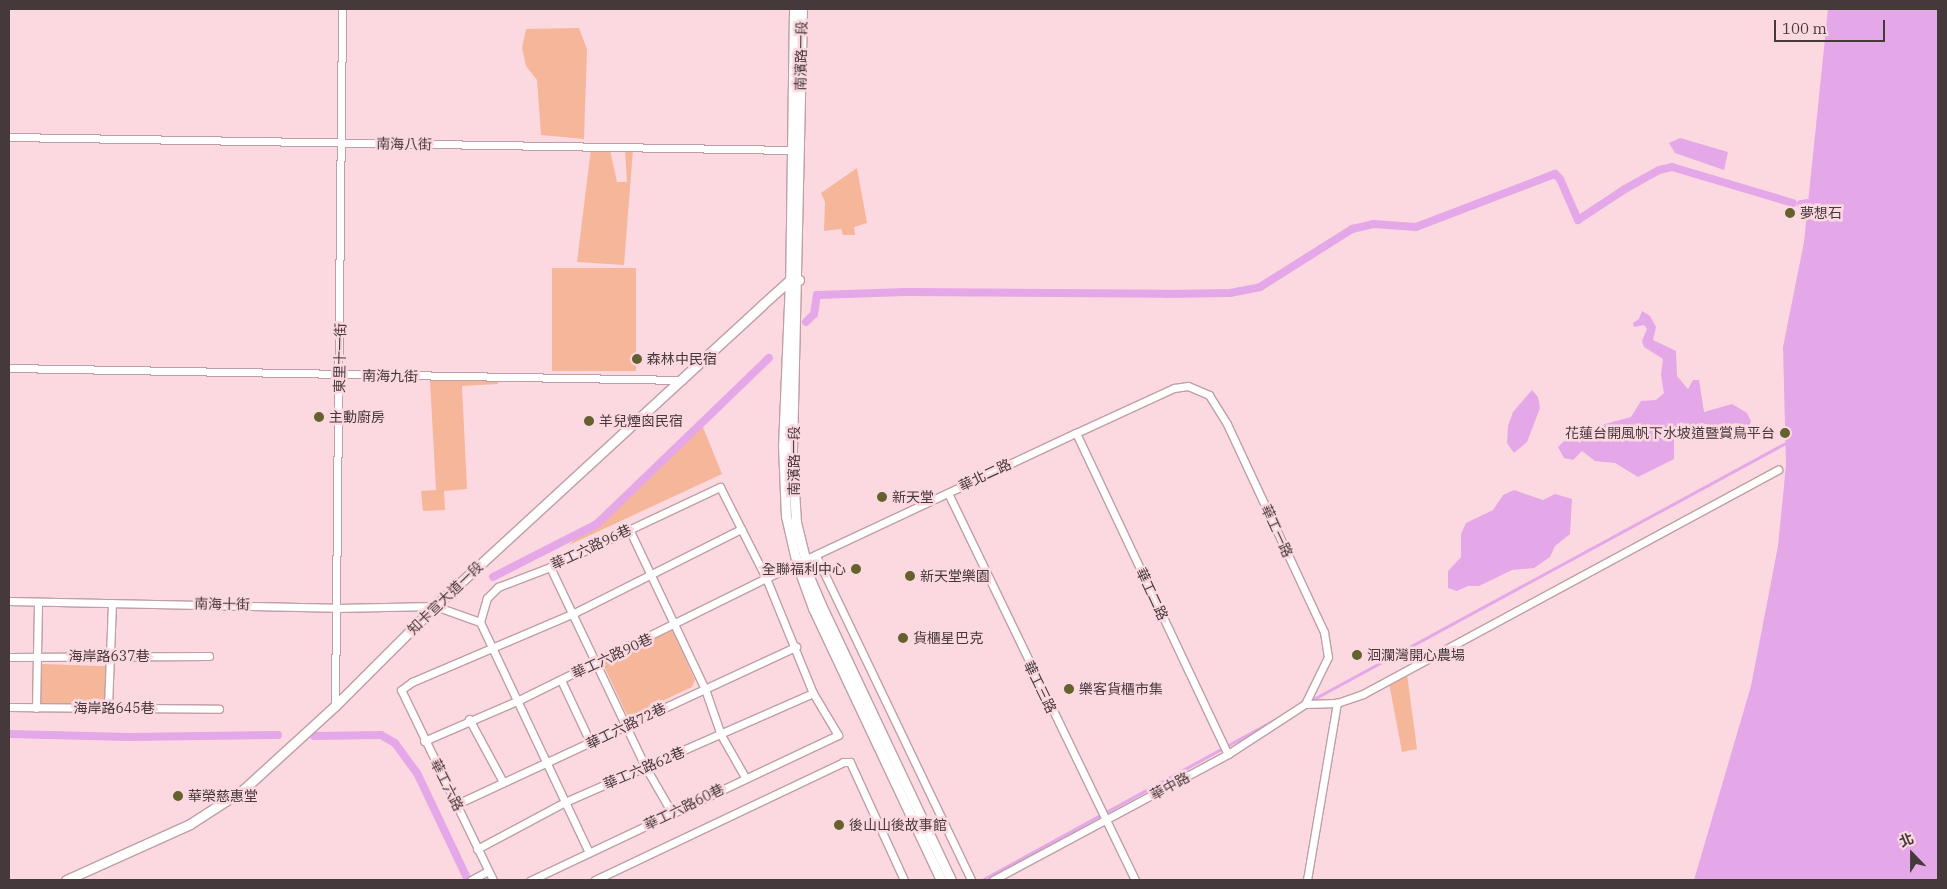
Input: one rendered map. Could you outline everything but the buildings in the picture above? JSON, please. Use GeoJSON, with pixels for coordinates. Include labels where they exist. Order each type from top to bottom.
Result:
{"type":"FeatureCollection","features":[{"type":"Feature","properties":{"kind":"main road","name":"南濱路一段"},"geometry":{"type":"LineString","coordinates":[[794,9],[796,150]]}},
{"type":"Feature","properties":{"kind":"main road","name":"南濱路一段"},"geometry":{"type":"LineString","coordinates":[[802,9],[796,150],[794,280],[783,485],[786,516],[813,608],[941,880]]}},
{"type":"Feature","properties":{"kind":"main road","name":"知卡宣大道一段"},"geometry":{"type":"LineString","coordinates":[[66,880],[190,824],[236,794],[335,706],[435,606],[794,280]]}},
{"type":"Feature","properties":{"kind":"main road","name":"南濱路一段"},"geometry":{"type":"LineString","coordinates":[[801,562],[951,880]]}},
{"type":"Feature","properties":{"kind":"street","name":"東里十一街"},"geometry":{"type":"LineString","coordinates":[[335,706],[343,143],[342,9]]}},
{"type":"Feature","properties":{"kind":"street","name":"南海八街"},"geometry":{"type":"LineString","coordinates":[[9,137],[796,150]]}},
{"type":"Feature","properties":{"kind":"street","name":"南海九街"},"geometry":{"type":"LineString","coordinates":[[9,368],[682,380]]}},
{"type":"Feature","properties":{"kind":"street","name":"華工一路"},"geometry":{"type":"LineString","coordinates":[[1174,388],[1188,386],[1201,390],[1216,405],[1324,632],[1328,657],[1305,704]]}},
{"type":"Feature","properties":{"kind":"street","name":"華北二路"},"geometry":{"type":"LineString","coordinates":[[801,562],[1174,388]]}},
{"type":"Feature","properties":{"kind":"street","name":"華工二路"},"geometry":{"type":"LineString","coordinates":[[1076,433],[1228,754]]}},
{"type":"Feature","properties":{"kind":"street"},"geometry":{"type":"LineString","coordinates":[[1305,704],[1337,703],[1347,700],[1778,470]]}},
{"type":"Feature","properties":{"kind":"street","name":"華工六路96巷"},"geometry":{"type":"LineString","coordinates":[[480,622],[487,598],[498,587],[550,567],[720,487],[741,529]]}},
{"type":"Feature","properties":{"kind":"street","name":"華工三路"},"geometry":{"type":"LineString","coordinates":[[948,493],[1135,880]]}},
{"type":"Feature","properties":{"kind":"street"},"geometry":{"type":"LineString","coordinates":[[492,648],[574,613],[741,529],[766,578],[813,693]]}},
{"type":"Feature","properties":{"kind":"street"},"geometry":{"type":"LineString","coordinates":[[629,530],[705,689],[721,735],[745,778]]}},
{"type":"Feature","properties":{"kind":"street"},"geometry":{"type":"LineString","coordinates":[[816,556],[971,880]]}},
{"type":"Feature","properties":{"kind":"street","name":"華工六路90巷"},"geometry":{"type":"LineString","coordinates":[[424,741],[469,719],[517,701],[675,626],[766,578],[801,562]]}},
{"type":"Feature","properties":{"kind":"street"},"geometry":{"type":"LineString","coordinates":[[550,567],[597,662],[624,725],[672,813]]}},
{"type":"Feature","properties":{"kind":"street","name":"南海十街"},"geometry":{"type":"LineString","coordinates":[[9,601],[336,608],[435,606]]}},
{"type":"Feature","properties":{"kind":"street"},"geometry":{"type":"LineString","coordinates":[[36,708],[38,602]]}},
{"type":"Feature","properties":{"kind":"street"},"geometry":{"type":"LineString","coordinates":[[108,707],[112,603]]}},
{"type":"Feature","properties":{"kind":"street"},"geometry":{"type":"LineString","coordinates":[[435,606],[480,622],[544,762],[589,853]]}},
{"type":"Feature","properties":{"kind":"street","name":"華工六路"},"geometry":{"type":"LineString","coordinates":[[492,648],[401,690],[424,741],[457,804],[493,880]]}},
{"type":"Feature","properties":{"kind":"street","name":"華工六路72巷"},"geometry":{"type":"LineString","coordinates":[[457,804],[544,762],[591,744],[624,725],[796,648]]}},
{"type":"Feature","properties":{"kind":"street","name":"海岸路637巷"},"geometry":{"type":"LineString","coordinates":[[9,657],[209,656]]}},
{"type":"Feature","properties":{"kind":"street"},"geometry":{"type":"LineString","coordinates":[[561,680],[591,744]]}},
{"type":"Feature","properties":{"kind":"street","name":"華工六路60巷"},"geometry":{"type":"LineString","coordinates":[[531,880],[838,735],[813,693]]}},
{"type":"Feature","properties":{"kind":"street","name":"華工六路62巷"},"geometry":{"type":"LineString","coordinates":[[478,849],[565,802],[813,693]]}},
{"type":"Feature","properties":{"kind":"street"},"geometry":{"type":"LineString","coordinates":[[1307,880],[1337,703]]}},
{"type":"Feature","properties":{"kind":"street","name":"華中路"},"geometry":{"type":"LineString","coordinates":[[993,880],[1107,821],[1228,754],[1305,704]]}},
{"type":"Feature","properties":{"kind":"street","name":"海岸路645巷"},"geometry":{"type":"LineString","coordinates":[[9,707],[219,709]]}},
{"type":"Feature","properties":{"kind":"street"},"geometry":{"type":"LineString","coordinates":[[469,719],[503,782]]}},
{"type":"Feature","properties":{"kind":"street"},"geometry":{"type":"LineString","coordinates":[[595,880],[843,762],[850,762],[904,880]]}},
{"type":"Feature","properties":{"kind":"street"},"geometry":{"type":"LineString","coordinates":[[471,880],[488,871]]}},
{"type":"Feature","properties":{"kind":"shaded area"},"geometry":{"type":"Polygon","coordinates":[[[1828,9],[1938,9],[1938,880],[1694,880],[1751,686],[1778,546],[1786,465],[1783,347],[1804,242],[1828,9]]]}},
{"type":"Feature","properties":{"kind":"shaded area"},"geometry":{"type":"Polygon","coordinates":[[[579,28],[587,49],[584,139],[541,135],[537,80],[526,66],[522,48],[526,29],[579,28]]]}},
{"type":"Feature","properties":{"kind":"shaded area"},"geometry":{"type":"Polygon","coordinates":[[[1680,138],[1728,152],[1724,170],[1675,153],[1669,143],[1680,138]]]}},
{"type":"Feature","properties":{"kind":"shaded area"},"geometry":{"type":"Polygon","coordinates":[[[591,149],[610,150],[617,182],[627,182],[625,150],[633,150],[624,265],[577,262],[591,149]]]}},
{"type":"Feature","properties":{"kind":"shaded area"},"geometry":{"type":"Polygon","coordinates":[[[857,168],[867,223],[854,227],[855,235],[843,235],[841,229],[824,231],[825,202],[821,193],[857,168]]]}},
{"type":"Feature","properties":{"kind":"shaded area"},"geometry":{"type":"Polygon","coordinates":[[[552,268],[636,268],[636,371],[552,371],[552,268]]]}},
{"type":"Feature","properties":{"kind":"shaded area"},"geometry":{"type":"Polygon","coordinates":[[[1642,311],[1650,316],[1656,327],[1653,340],[1676,351],[1677,376],[1688,389],[1693,380],[1699,380],[1704,412],[1732,404],[1747,413],[1751,421],[1748,430],[1736,423],[1715,427],[1702,423],[1691,428],[1681,422],[1674,431],[1674,459],[1638,477],[1615,463],[1595,461],[1582,451],[1573,460],[1564,458],[1558,447],[1564,441],[1585,440],[1605,424],[1631,417],[1641,401],[1656,400],[1664,393],[1661,375],[1663,359],[1644,347],[1642,341],[1647,329],[1644,325],[1634,327],[1633,323],[1639,319],[1642,311]]]}},
{"type":"Feature","properties":{"kind":"shaded area"},"geometry":{"type":"Polygon","coordinates":[[[497,377],[498,384],[462,386],[467,489],[444,491],[445,510],[423,511],[421,491],[436,490],[430,381],[497,377]]]}},
{"type":"Feature","properties":{"kind":"shaded area"},"geometry":{"type":"Polygon","coordinates":[[[1532,390],[1538,397],[1540,408],[1527,442],[1514,453],[1507,443],[1508,426],[1513,412],[1532,390]]]}},
{"type":"Feature","properties":{"kind":"shaded area"},"geometry":{"type":"Polygon","coordinates":[[[700,420],[722,474],[569,545],[700,420]]]}},
{"type":"Feature","properties":{"kind":"shaded area"},"geometry":{"type":"Polygon","coordinates":[[[1514,490],[1543,500],[1555,494],[1572,499],[1570,534],[1555,546],[1550,557],[1534,568],[1512,570],[1479,586],[1468,586],[1457,591],[1448,588],[1448,571],[1461,557],[1461,534],[1466,523],[1493,510],[1503,495],[1514,490]]]}},
{"type":"Feature","properties":{"kind":"shaded area"},"geometry":{"type":"Polygon","coordinates":[[[672,629],[695,680],[692,687],[628,717],[602,662],[672,629]]]}},
{"type":"Feature","properties":{"kind":"shaded area"},"geometry":{"type":"Polygon","coordinates":[[[42,664],[107,666],[105,710],[40,708],[42,664]]]}},
{"type":"Feature","properties":{"kind":"shaded area"},"geometry":{"type":"Polygon","coordinates":[[[1407,674],[1417,749],[1402,752],[1389,683],[1407,674]]]}},
{"type":"Feature","properties":{"kind":"waterway"},"geometry":{"type":"LineString","coordinates":[[806,322],[814,314],[817,295],[906,292],[1230,293],[1260,287],[1352,229],[1373,224],[1416,227],[1555,174],[1560,179],[1578,220],[1625,189],[1659,170],[1672,167],[1793,203]]}},
{"type":"Feature","properties":{"kind":"waterway"},"geometry":{"type":"LineString","coordinates":[[1801,204],[1808,203]]}},
{"type":"Feature","properties":{"kind":"waterway"},"geometry":{"type":"LineString","coordinates":[[493,577],[597,524],[769,358]]}},
{"type":"Feature","properties":{"kind":"waterway"},"geometry":{"type":"LineString","coordinates":[[1310,701],[1784,444]]}},
{"type":"Feature","properties":{"kind":"waterway"},"geometry":{"type":"LineString","coordinates":[[982,880],[1274,720]]}},
{"type":"Feature","properties":{"kind":"waterway"},"geometry":{"type":"LineString","coordinates":[[9,734],[129,737],[278,735]]}},
{"type":"Feature","properties":{"kind":"waterway"},"geometry":{"type":"LineString","coordinates":[[314,736],[381,735],[395,743],[417,773],[467,878]]}},
{"type":"Feature","properties":{"kind":"place","name":"夢想石"},"geometry":{"type":"Point","coordinates":[1790,213]}},
{"type":"Feature","properties":{"kind":"place","name":"森林中民宿"},"geometry":{"type":"Point","coordinates":[637,359]}},
{"type":"Feature","properties":{"kind":"place","name":"主動廚房"},"geometry":{"type":"Point","coordinates":[319,417]}},
{"type":"Feature","properties":{"kind":"place","name":"羊兒煙囪民宿"},"geometry":{"type":"Point","coordinates":[589,421]}},
{"type":"Feature","properties":{"kind":"place","name":"花蓮台開風帆下水坡道暨賞鳥平台"},"geometry":{"type":"Point","coordinates":[1785,433]}},
{"type":"Feature","properties":{"kind":"place","name":"新天堂"},"geometry":{"type":"Point","coordinates":[882,497]}},
{"type":"Feature","properties":{"kind":"place","name":"全聯福利中心"},"geometry":{"type":"Point","coordinates":[856,569]}},
{"type":"Feature","properties":{"kind":"place","name":"新天堂樂園"},"geometry":{"type":"Point","coordinates":[910,576]}},
{"type":"Feature","properties":{"kind":"place","name":"貨櫃星巴克"},"geometry":{"type":"Point","coordinates":[903,638]}},
{"type":"Feature","properties":{"kind":"place","name":"洄瀾灣開心農場"},"geometry":{"type":"Point","coordinates":[1357,655]}},
{"type":"Feature","properties":{"kind":"place","name":"樂客貨櫃市集"},"geometry":{"type":"Point","coordinates":[1069,689]}},
{"type":"Feature","properties":{"kind":"place","name":"華榮慈惠堂"},"geometry":{"type":"Point","coordinates":[178,796]}},
{"type":"Feature","properties":{"kind":"place","name":"後山山後故事館"},"geometry":{"type":"Point","coordinates":[839,825]}}]}
